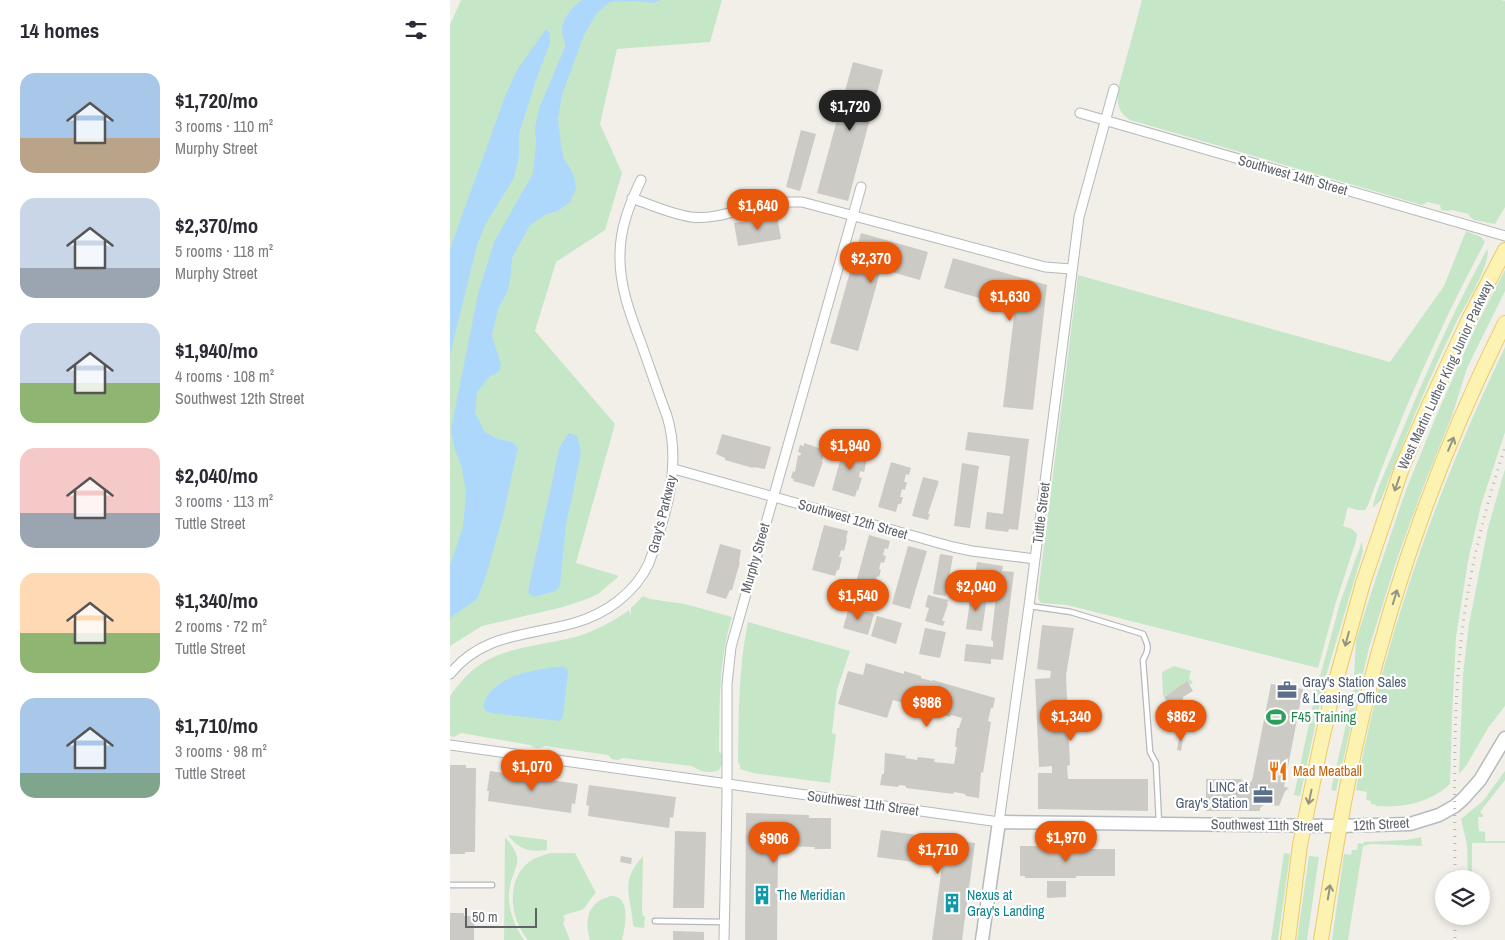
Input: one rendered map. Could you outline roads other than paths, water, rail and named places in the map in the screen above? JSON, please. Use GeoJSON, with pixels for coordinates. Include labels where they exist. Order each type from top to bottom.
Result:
{"type":"FeatureCollection","features":[{"type":"Feature","properties":{"kind":"main road","name":"West Martin Luther King Junior Parkway"},"geometry":{"type":"LineString","coordinates":[[1288,940],[1304,826],[1332,695],[1363,583],[1403,465],[1461,336],[1505,250]]}},
{"type":"Feature","properties":{"kind":"main road"},"geometry":{"type":"LineString","coordinates":[[1322,940],[1339,826],[1363,711],[1399,583],[1440,470],[1474,388],[1505,323]]}},
{"type":"Feature","properties":{"kind":"street","name":"Tuttle Street"},"geometry":{"type":"LineString","coordinates":[[982,940],[1029,606],[1080,209],[1114,89]]}},
{"type":"Feature","properties":{"kind":"street","name":"Southwest 14th Street"},"geometry":{"type":"LineString","coordinates":[[1080,113],[1505,236]]}},
{"type":"Feature","properties":{"kind":"street","name":"Gray's Parkway"},"geometry":{"type":"LineString","coordinates":[[450,674],[476,650],[492,642],[575,623],[603,612],[630,591],[644,574],[653,552],[669,496],[674,469],[672,431],[627,306],[622,287],[620,253],[624,225],[632,198],[641,180]]}},
{"type":"Feature","properties":{"kind":"street","name":"Murphy Street"},"geometry":{"type":"LineString","coordinates":[[724,940],[727,684],[731,646],[861,187]]}},
{"type":"Feature","properties":{"kind":"street"},"geometry":{"type":"LineString","coordinates":[[632,198],[669,212],[692,217],[708,217],[763,204],[802,202],[1046,266],[1071,269]]}},
{"type":"Feature","properties":{"kind":"street","name":"Southwest 12th Street"},"geometry":{"type":"LineString","coordinates":[[674,469],[952,547],[1035,559]]}},
{"type":"Feature","properties":{"kind":"street","name":"12th Street"},"geometry":{"type":"LineString","coordinates":[[1339,826],[1410,824],[1439,815],[1454,806],[1472,791],[1486,773],[1505,738]]}},
{"type":"Feature","properties":{"kind":"street","name":"Southwest 11th Street"},"geometry":{"type":"LineString","coordinates":[[450,745],[999,822],[1339,826]]}},
{"type":"Feature","properties":{"kind":"lane"},"geometry":{"type":"LineString","coordinates":[[1029,606],[1071,612],[1143,634],[1148,644],[1144,669],[1150,752],[1156,763],[1159,824]]}},
{"type":"Feature","properties":{"kind":"lane"},"geometry":{"type":"LineString","coordinates":[[450,885],[492,885]]}},
{"type":"Feature","properties":{"kind":"lane"},"geometry":{"type":"LineString","coordinates":[[655,921],[724,922]]}},
{"type":"Feature","properties":{"kind":"water"},"geometry":{"type":"Polygon","coordinates":[[[582,0],[661,0],[654,3],[635,1],[610,2],[597,13],[584,35],[562,95],[558,118],[561,145],[564,159],[574,177],[576,189],[570,202],[558,211],[547,214],[530,225],[512,258],[508,290],[498,309],[492,336],[501,364],[499,372],[490,376],[477,392],[475,413],[485,432],[498,439],[512,442],[518,448],[503,516],[485,579],[477,599],[450,618],[450,565],[463,527],[466,493],[462,468],[454,447],[451,429],[478,294],[494,242],[533,173],[536,142],[535,128],[539,108],[565,47],[562,26],[572,9],[582,0]]]}},
{"type":"Feature","properties":{"kind":"water"},"geometry":{"type":"Polygon","coordinates":[[[546,29],[550,34],[550,43],[519,134],[519,156],[514,178],[485,225],[477,245],[450,355],[450,249],[504,99],[517,70],[546,29]]]}},
{"type":"Feature","properties":{"kind":"water"},"geometry":{"type":"Polygon","coordinates":[[[569,433],[577,436],[581,451],[566,524],[560,586],[556,591],[533,597],[528,592],[555,467],[560,446],[569,433]]]}},
{"type":"Feature","properties":{"kind":"water"},"geometry":{"type":"Polygon","coordinates":[[[563,666],[567,669],[568,673],[563,716],[560,721],[491,713],[486,711],[483,706],[488,695],[505,680],[540,669],[563,666]]]}},
{"type":"Feature","properties":{"kind":"railway"},"geometry":{"type":"LineString","coordinates":[[1455,870],[1455,748],[1460,650],[1467,595],[1476,552],[1486,510],[1505,447]]}},
{"type":"Feature","properties":{"kind":"railway"},"geometry":{"type":"LineString","coordinates":[[1455,925],[1455,940]]}},
{"type":"Feature","properties":{"kind":"place","name":"Gray's Station Sales & Leasing Office"},"geometry":{"type":"Point","coordinates":[1287,690]}},
{"type":"Feature","properties":{"kind":"place","name":"F45 Training"},"geometry":{"type":"Point","coordinates":[1276,717]}},
{"type":"Feature","properties":{"kind":"place","name":"Mad Meatball"},"geometry":{"type":"Point","coordinates":[1278,771]}},
{"type":"Feature","properties":{"kind":"place","name":"LINC at Gray's Station"},"geometry":{"type":"Point","coordinates":[1263,795]}},
{"type":"Feature","properties":{"kind":"place","name":"The Meridian"},"geometry":{"type":"Point","coordinates":[762,895]}},
{"type":"Feature","properties":{"kind":"place","name":"Nexus at Gray's Landing"},"geometry":{"type":"Point","coordinates":[952,903]}}]}
